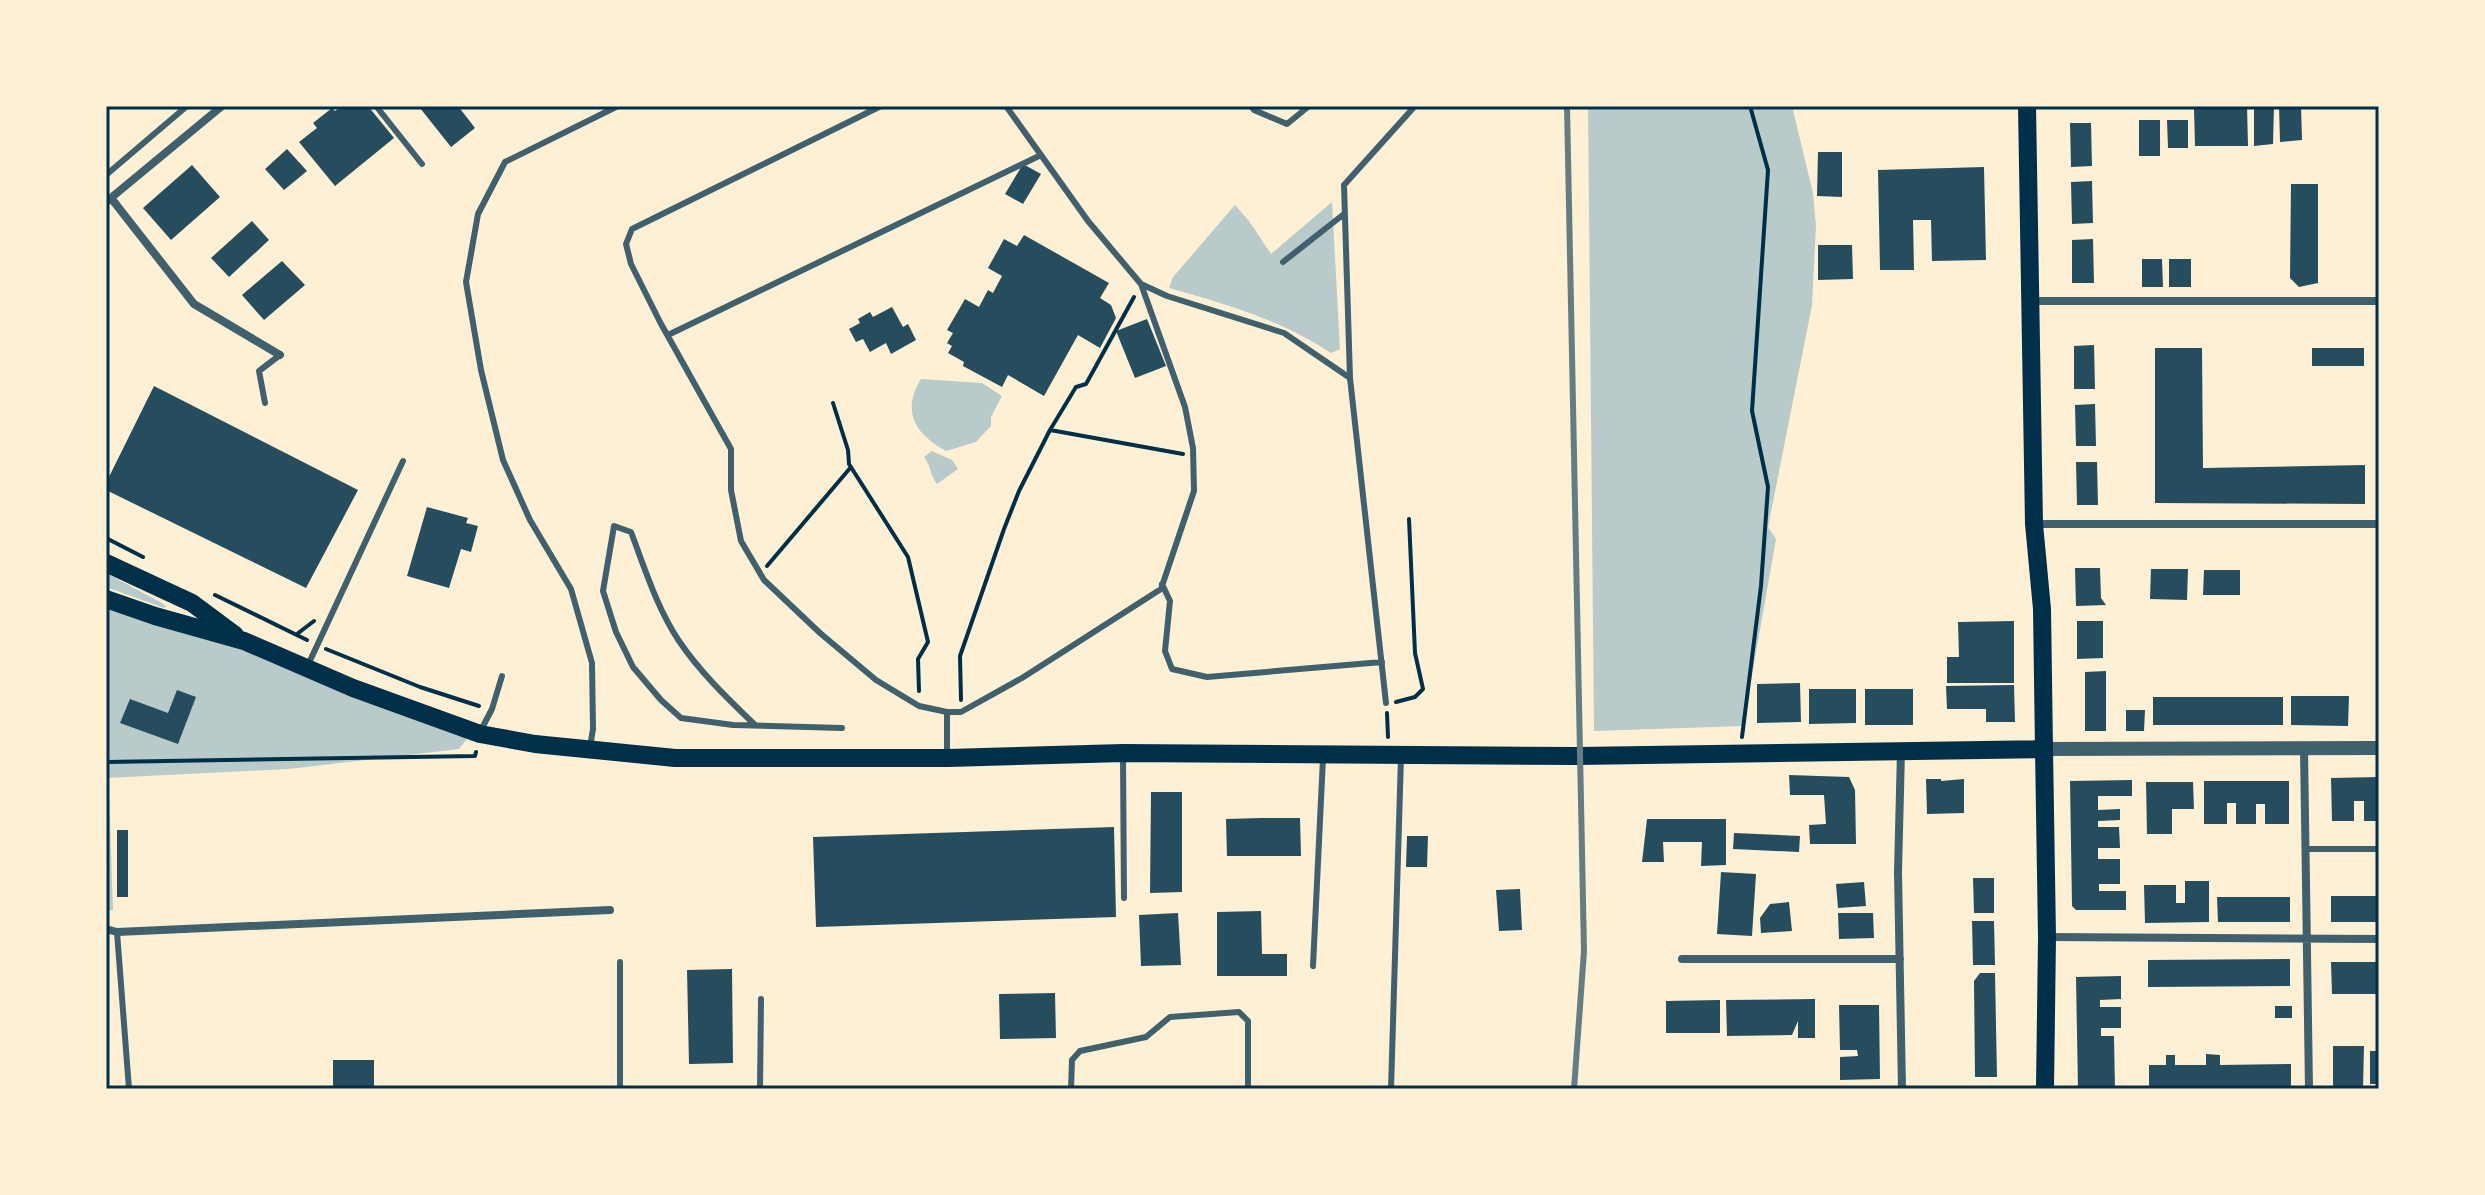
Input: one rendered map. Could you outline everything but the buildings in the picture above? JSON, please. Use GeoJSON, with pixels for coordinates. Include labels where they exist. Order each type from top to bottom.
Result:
{"type":"FeatureCollection","features":[{"type":"Feature","properties":{"kind":"main road"},"geometry":{"type":"LineString","coordinates":[[2027,106],[2034,524],[2042,609],[2047,937],[2045,1089]]}},
{"type":"Feature","properties":{"kind":"main road"},"geometry":{"type":"LineString","coordinates":[[106,563],[192,603],[244,641]]}},
{"type":"Feature","properties":{"kind":"main road"},"geometry":{"type":"LineString","coordinates":[[106,599],[244,641],[353,688],[480,734],[589,751],[675,758],[948,758],[1123,753],[1740,754],[2044,749]]}},
{"type":"Feature","properties":{"kind":"street"},"geometry":{"type":"LineString","coordinates":[[222,106],[109,200],[194,304],[280,355]]}},
{"type":"Feature","properties":{"kind":"street"},"geometry":{"type":"LineString","coordinates":[[2030,301],[2379,301]]}},
{"type":"Feature","properties":{"kind":"street"},"geometry":{"type":"LineString","coordinates":[[2034,524],[2379,524]]}},
{"type":"Feature","properties":{"kind":"street"},"geometry":{"type":"LineString","coordinates":[[2304,748],[2309,1089]]}},
{"type":"Feature","properties":{"kind":"street"},"geometry":{"type":"LineString","coordinates":[[2044,749],[2379,748]]}},
{"type":"Feature","properties":{"kind":"street"},"geometry":{"type":"LineString","coordinates":[[1901,750],[1898,872],[1902,1089]]}},
{"type":"Feature","properties":{"kind":"street"},"geometry":{"type":"LineString","coordinates":[[106,929],[117,932],[610,910]]}},
{"type":"Feature","properties":{"kind":"street"},"geometry":{"type":"LineString","coordinates":[[2047,937],[2379,939]]}},
{"type":"Feature","properties":{"kind":"street"},"geometry":{"type":"LineString","coordinates":[[1682,959],[1900,959]]}},
{"type":"Feature","properties":{"kind":"lane"},"geometry":{"type":"LineString","coordinates":[[106,175],[187,106]]}},
{"type":"Feature","properties":{"kind":"lane"},"geometry":{"type":"LineString","coordinates":[[376,106],[422,164]]}},
{"type":"Feature","properties":{"kind":"lane"},"geometry":{"type":"LineString","coordinates":[[589,751],[593,729],[592,663],[571,589],[530,520],[503,460],[481,370],[466,282],[478,214],[505,162],[618,106]]}},
{"type":"Feature","properties":{"kind":"lane"},"geometry":{"type":"LineString","coordinates":[[881,106],[632,229],[626,244],[631,264],[731,449],[731,490],[741,541],[764,580],[876,680],[919,706],[947,712],[961,712],[1022,678],[1161,589],[1194,491],[1194,456],[1185,407],[1141,284],[1088,221],[1006,106]]}},
{"type":"Feature","properties":{"kind":"lane"},"geometry":{"type":"LineString","coordinates":[[1251,106],[1287,124],[1309,106]]}},
{"type":"Feature","properties":{"kind":"lane"},"geometry":{"type":"LineString","coordinates":[[1386,703],[1350,378],[1344,185],[1415,106]]}},
{"type":"Feature","properties":{"kind":"lane"},"geometry":{"type":"LineString","coordinates":[[668,335],[1041,155]]}},
{"type":"Feature","properties":{"kind":"lane"},"geometry":{"type":"LineString","coordinates":[[1283,262],[1344,214]]}},
{"type":"Feature","properties":{"kind":"lane"},"geometry":{"type":"LineString","coordinates":[[1141,284],[1167,296],[1284,333],[1350,378]]}},
{"type":"Feature","properties":{"kind":"lane"},"geometry":{"type":"LineString","coordinates":[[265,403],[259,371],[280,355]]}},
{"type":"Feature","properties":{"kind":"lane"},"geometry":{"type":"LineString","coordinates":[[307,668],[403,461]]}},
{"type":"Feature","properties":{"kind":"lane"},"geometry":{"type":"LineString","coordinates":[[754,724],[712,682],[679,640],[656,598],[631,532],[614,526],[603,591],[616,632],[633,667],[681,718],[733,725],[842,728]]}},
{"type":"Feature","properties":{"kind":"lane"},"geometry":{"type":"LineString","coordinates":[[1162,584],[1170,601],[1165,651],[1172,669],[1207,677],[1382,662]]}},
{"type":"Feature","properties":{"kind":"lane"},"geometry":{"type":"LineString","coordinates":[[480,734],[502,676]]}},
{"type":"Feature","properties":{"kind":"lane"},"geometry":{"type":"LineString","coordinates":[[947,712],[948,758]]}},
{"type":"Feature","properties":{"kind":"lane"},"geometry":{"type":"LineString","coordinates":[[1123,753],[1124,898]]}},
{"type":"Feature","properties":{"kind":"lane"},"geometry":{"type":"LineString","coordinates":[[1313,966],[1323,755]]}},
{"type":"Feature","properties":{"kind":"lane"},"geometry":{"type":"LineString","coordinates":[[1391,1089],[1401,755]]}},
{"type":"Feature","properties":{"kind":"lane"},"geometry":{"type":"LineString","coordinates":[[2305,849],[2379,849]]}},
{"type":"Feature","properties":{"kind":"lane"},"geometry":{"type":"LineString","coordinates":[[117,932],[129,1089]]}},
{"type":"Feature","properties":{"kind":"lane"},"geometry":{"type":"LineString","coordinates":[[620,962],[620,1089]]}},
{"type":"Feature","properties":{"kind":"lane"},"geometry":{"type":"LineString","coordinates":[[760,1089],[761,999]]}},
{"type":"Feature","properties":{"kind":"lane"},"geometry":{"type":"LineString","coordinates":[[1071,1089],[1072,1060],[1080,1051],[1146,1037],[1170,1017],[1239,1012],[1248,1021],[1248,1089]]}},
{"type":"Feature","properties":{"kind":"path"},"geometry":{"type":"LineString","coordinates":[[1740,754],[1761,586],[1768,487],[1752,411],[1768,170],[1750,106]]}},
{"type":"Feature","properties":{"kind":"path"},"geometry":{"type":"LineString","coordinates":[[961,712],[960,656],[1019,491],[1050,430],[1076,387],[1086,384],[1141,284]]}},
{"type":"Feature","properties":{"kind":"path"},"geometry":{"type":"LineString","coordinates":[[833,403],[851,467],[908,557],[928,642],[918,659],[919,706]]}},
{"type":"Feature","properties":{"kind":"path"},"geometry":{"type":"LineString","coordinates":[[1050,430],[1194,456]]}},
{"type":"Feature","properties":{"kind":"path"},"geometry":{"type":"LineString","coordinates":[[760,573],[851,467]]}},
{"type":"Feature","properties":{"kind":"path"},"geometry":{"type":"LineString","coordinates":[[1389,738],[1386,703],[1415,697],[1423,689],[1415,653],[1409,519]]}},
{"type":"Feature","properties":{"kind":"path"},"geometry":{"type":"LineString","coordinates":[[340,655],[420,687],[492,709]]}},
{"type":"Feature","properties":{"kind":"path"},"geometry":{"type":"LineString","coordinates":[[106,762],[475,756],[480,734]]}},
{"type":"Feature","properties":{"kind":"shaded area"},"geometry":{"type":"Polygon","coordinates":[[[1588,106],[1792,106],[1813,193],[1816,226],[1812,305],[1768,527],[1776,539],[1743,726],[1594,731],[1588,106]]]}},
{"type":"Feature","properties":{"kind":"shaded area"},"geometry":{"type":"Polygon","coordinates":[[[1332,202],[1340,349],[1331,353],[1273,322],[1169,288],[1173,277],[1235,205],[1271,254],[1332,202]]]}},
{"type":"Feature","properties":{"kind":"shaded area"},"geometry":{"type":"Polygon","coordinates":[[[921,379],[982,383],[1002,396],[991,417],[991,426],[976,442],[946,451],[935,444],[914,421],[912,401],[921,379]]]}},
{"type":"Feature","properties":{"kind":"shaded area"},"geometry":{"type":"Polygon","coordinates":[[[932,451],[952,460],[958,469],[937,484],[924,457],[932,451]]]}},
{"type":"Feature","properties":{"kind":"shaded area"},"geometry":{"type":"Polygon","coordinates":[[[106,573],[166,606],[164,608],[106,587],[106,573]]]}},
{"type":"Feature","properties":{"kind":"shaded area"},"geometry":{"type":"Polygon","coordinates":[[[106,599],[473,731],[459,749],[289,769],[106,778],[106,599]]]}},
{"type":"Feature","properties":{"kind":"shaded area"},"geometry":{"type":"Polygon","coordinates":[[[109,791],[113,910],[106,911],[106,792],[109,791]]]}},
{"type":"Feature","properties":{"kind":"railway"},"geometry":{"type":"LineString","coordinates":[[1567,106],[1584,951],[1574,1089]]}}]}
